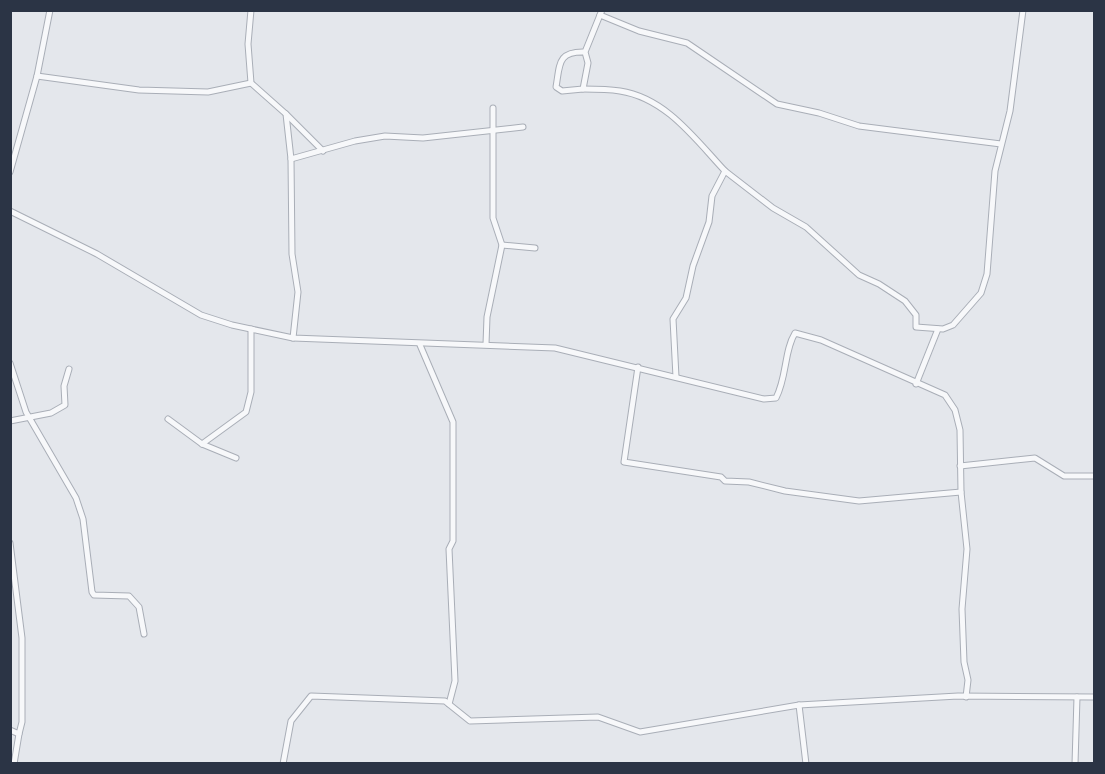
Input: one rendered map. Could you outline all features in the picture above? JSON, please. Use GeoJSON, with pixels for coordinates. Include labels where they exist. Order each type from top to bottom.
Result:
{"type":"FeatureCollection","features":[{"type":"Feature","properties":{"kind":"street"},"geometry":{"type":"LineString","coordinates":[[10,172],[37,76],[50,10]]}},
{"type":"Feature","properties":{"kind":"street"},"geometry":{"type":"LineString","coordinates":[[251,10],[248,44],[251,83],[323,151]]}},
{"type":"Feature","properties":{"kind":"street"},"geometry":{"type":"LineString","coordinates":[[585,52],[570,52],[562,58],[556,87],[562,91],[583,88],[622,91],[659,105],[675,117],[725,171],[773,208],[806,227],[860,275],[879,284],[904,301],[916,315],[916,327],[938,329],[952,325],[981,293],[987,274],[995,171],[1010,111],[1023,10]]}},
{"type":"Feature","properties":{"kind":"street"},"geometry":{"type":"LineString","coordinates":[[583,88],[588,63],[585,52],[601,13],[639,31],[687,43],[777,104],[819,113],[859,126],[1001,144]]}},
{"type":"Feature","properties":{"kind":"street"},"geometry":{"type":"LineString","coordinates":[[37,76],[139,90],[208,92],[251,83]]}},
{"type":"Feature","properties":{"kind":"street"},"geometry":{"type":"LineString","coordinates":[[486,344],[489,307],[502,245],[493,218],[493,108]]}},
{"type":"Feature","properties":{"kind":"street"},"geometry":{"type":"LineString","coordinates":[[286,114],[291,159],[292,254],[298,292],[293,338]]}},
{"type":"Feature","properties":{"kind":"street"},"geometry":{"type":"LineString","coordinates":[[291,159],[355,141],[386,136],[423,138],[523,127]]}},
{"type":"Feature","properties":{"kind":"street"},"geometry":{"type":"LineString","coordinates":[[676,377],[673,319],[686,298],[693,266],[709,222],[712,196],[725,171]]}},
{"type":"Feature","properties":{"kind":"street"},"geometry":{"type":"LineString","coordinates":[[10,211],[98,254],[201,315],[293,338],[420,345],[486,344],[555,348],[764,399],[776,398],[784,382],[790,341],[795,333],[821,340],[945,395],[955,410],[960,430],[961,492],[967,549],[962,609],[964,662],[968,680],[966,697]]}},
{"type":"Feature","properties":{"kind":"street"},"geometry":{"type":"LineString","coordinates":[[502,245],[535,248]]}},
{"type":"Feature","properties":{"kind":"street"},"geometry":{"type":"LineString","coordinates":[[202,444],[246,412],[251,392],[251,329]]}},
{"type":"Feature","properties":{"kind":"street"},"geometry":{"type":"LineString","coordinates":[[916,384],[938,329]]}},
{"type":"Feature","properties":{"kind":"street"},"geometry":{"type":"LineString","coordinates":[[420,345],[453,422],[453,541],[449,549],[455,681],[449,704]]}},
{"type":"Feature","properties":{"kind":"street"},"geometry":{"type":"LineString","coordinates":[[10,363],[26,412],[31,417],[80,508],[92,592],[94,595],[129,596],[139,607],[144,634]]}},
{"type":"Feature","properties":{"kind":"street"},"geometry":{"type":"LineString","coordinates":[[638,367],[624,462],[721,477],[726,481],[749,482],[785,491],[859,501],[961,492]]}},
{"type":"Feature","properties":{"kind":"street"},"geometry":{"type":"LineString","coordinates":[[10,421],[51,413],[65,405],[64,386],[69,369]]}},
{"type":"Feature","properties":{"kind":"street"},"geometry":{"type":"LineString","coordinates":[[168,419],[202,444],[236,458]]}},
{"type":"Feature","properties":{"kind":"street"},"geometry":{"type":"LineString","coordinates":[[960,466],[1035,458],[1064,477],[1095,476]]}},
{"type":"Feature","properties":{"kind":"street"},"geometry":{"type":"LineString","coordinates":[[10,543],[22,638],[22,722],[14,764]]}},
{"type":"Feature","properties":{"kind":"street"},"geometry":{"type":"LineString","coordinates":[[283,764],[291,721],[311,696],[445,701],[470,721],[598,717],[640,732],[799,705],[966,697],[1095,697]]}},
{"type":"Feature","properties":{"kind":"street"},"geometry":{"type":"LineString","coordinates":[[1075,764],[1077,697]]}},
{"type":"Feature","properties":{"kind":"street"},"geometry":{"type":"LineString","coordinates":[[799,705],[806,764]]}},
{"type":"Feature","properties":{"kind":"street"},"geometry":{"type":"LineString","coordinates":[[10,730],[19,734]]}}]}
